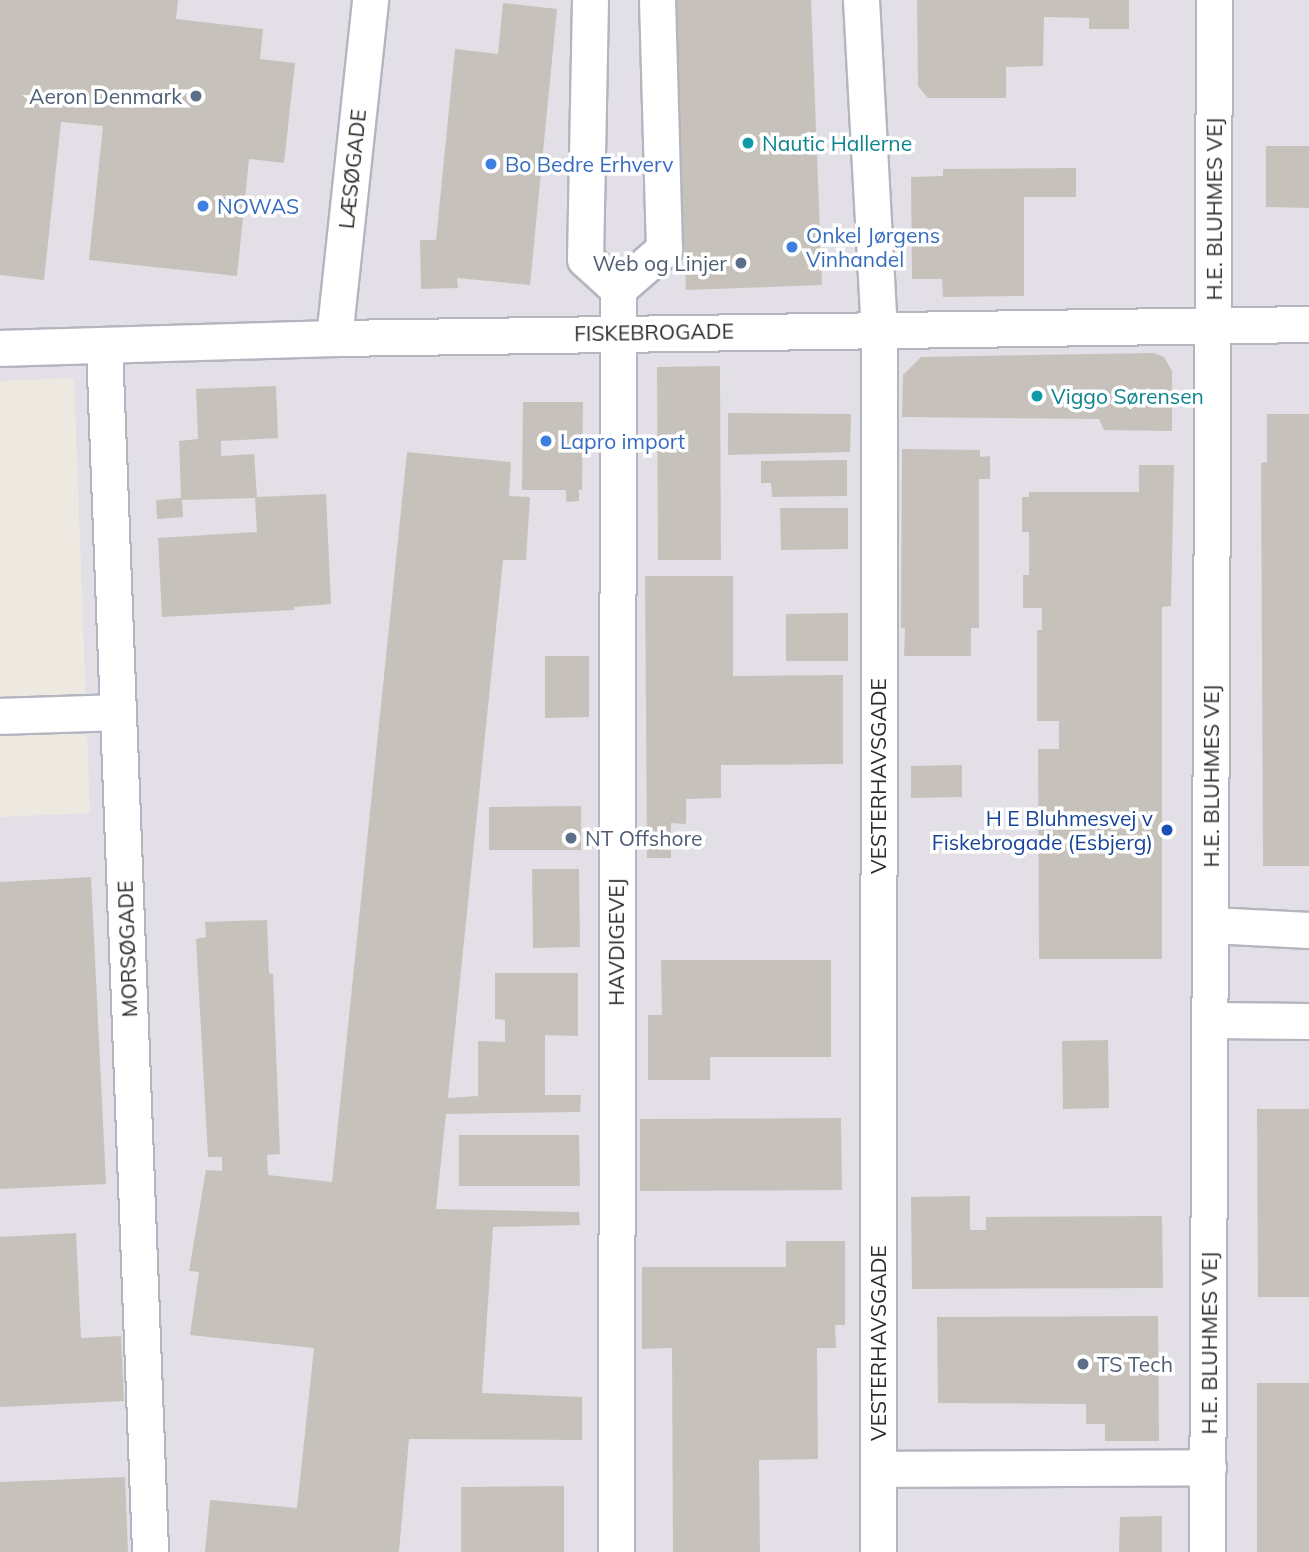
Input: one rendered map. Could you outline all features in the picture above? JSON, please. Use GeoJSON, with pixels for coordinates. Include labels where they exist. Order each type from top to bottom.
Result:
{"type":"FeatureCollection","features":[{"type":"Feature","properties":{"kind":"street","name":"LÆSØGADE"},"geometry":{"type":"LineString","coordinates":[[334,338],[370,0]]}},
{"type":"Feature","properties":{"kind":"street"},"geometry":{"type":"LineString","coordinates":[[590,0],[585,259],[618,289],[664,250],[657,0]]}},
{"type":"Feature","properties":{"kind":"street","name":"VESTERHAVSGADE"},"geometry":{"type":"LineString","coordinates":[[861,0],[879,328],[878,1552]]}},
{"type":"Feature","properties":{"kind":"street","name":"H.E. BLUHMES VEJ"},"geometry":{"type":"LineString","coordinates":[[1208,1552],[1214,0]]}},
{"type":"Feature","properties":{"kind":"street","name":"HAVDIGEVEJ"},"geometry":{"type":"LineString","coordinates":[[616,1552],[618,289]]}},
{"type":"Feature","properties":{"kind":"street","name":"FISKEBROGADE"},"geometry":{"type":"LineString","coordinates":[[0,348],[104,347],[334,338],[879,328],[1309,324]]}},
{"type":"Feature","properties":{"kind":"street","name":"MORSØGADE"},"geometry":{"type":"LineString","coordinates":[[104,347],[150,1552]]}},
{"type":"Feature","properties":{"kind":"street"},"geometry":{"type":"LineString","coordinates":[[0,716],[118,712]]}},
{"type":"Feature","properties":{"kind":"street"},"geometry":{"type":"LineString","coordinates":[[1211,925],[1309,930]]}},
{"type":"Feature","properties":{"kind":"street"},"geometry":{"type":"LineString","coordinates":[[1210,1020],[1309,1021]]}},
{"type":"Feature","properties":{"kind":"street"},"geometry":{"type":"LineString","coordinates":[[878,1469],[1208,1467]]}},
{"type":"Feature","properties":{"kind":"shaded area"},"geometry":{"type":"Polygon","coordinates":[[[0,0],[1309,0],[1309,1552],[0,1552],[0,817],[90,813],[74,378],[0,381],[0,0]]]}},
{"type":"Feature","properties":{"kind":"building"},"geometry":{"type":"Polygon","coordinates":[[[0,0],[178,0],[176,19],[263,29],[260,59],[295,63],[284,163],[249,159],[237,276],[89,260],[103,126],[61,122],[44,280],[0,275],[0,0]]]}},
{"type":"Feature","properties":{"kind":"building","name":"Nautic Hallerne"},"geometry":{"type":"Polygon","coordinates":[[[674,0],[811,0],[822,285],[686,290],[674,0]]]}},
{"type":"Feature","properties":{"kind":"building"},"geometry":{"type":"Polygon","coordinates":[[[917,0],[1129,0],[1129,29],[1089,29],[1089,18],[1044,17],[1043,66],[1006,67],[1006,98],[928,98],[918,86],[917,0]]]}},
{"type":"Feature","properties":{"kind":"building"},"geometry":{"type":"Polygon","coordinates":[[[503,3],[557,9],[530,285],[457,278],[458,288],[421,289],[420,240],[436,240],[455,49],[498,54],[503,3]]]}},
{"type":"Feature","properties":{"kind":"building"},"geometry":{"type":"Polygon","coordinates":[[[1266,146],[1309,146],[1309,208],[1266,207],[1266,146]]]}},
{"type":"Feature","properties":{"kind":"building"},"geometry":{"type":"Polygon","coordinates":[[[1076,168],[1076,197],[1024,197],[1024,296],[943,297],[942,279],[912,279],[911,177],[943,176],[943,169],[1076,168]]]}},
{"type":"Feature","properties":{"kind":"building","name":"Viggo Sørensen"},"geometry":{"type":"Polygon","coordinates":[[[1154,353],[1164,357],[1172,371],[1172,431],[1104,430],[1099,419],[902,417],[903,375],[921,357],[1154,353]]]}},
{"type":"Feature","properties":{"kind":"building"},"geometry":{"type":"Polygon","coordinates":[[[720,366],[721,560],[658,560],[657,367],[720,366]]]}},
{"type":"Feature","properties":{"kind":"building"},"geometry":{"type":"Polygon","coordinates":[[[276,386],[278,438],[221,441],[221,456],[254,454],[257,497],[326,494],[331,604],[294,607],[294,610],[162,617],[158,538],[257,532],[255,498],[182,500],[183,517],[157,519],[156,500],[181,498],[179,441],[198,439],[196,389],[276,386]]]}},
{"type":"Feature","properties":{"kind":"building"},"geometry":{"type":"Polygon","coordinates":[[[523,402],[583,402],[582,490],[579,490],[579,501],[566,502],[566,490],[522,490],[523,402]]]}},
{"type":"Feature","properties":{"kind":"building"},"geometry":{"type":"Polygon","coordinates":[[[728,413],[851,414],[850,452],[728,455],[728,413]]]}},
{"type":"Feature","properties":{"kind":"building"},"geometry":{"type":"Polygon","coordinates":[[[1267,414],[1309,414],[1309,866],[1263,866],[1261,463],[1267,462],[1267,414]]]}},
{"type":"Feature","properties":{"kind":"building"},"geometry":{"type":"Polygon","coordinates":[[[902,449],[980,450],[980,457],[990,456],[990,479],[979,479],[979,628],[971,628],[971,656],[904,656],[905,628],[901,628],[902,449]]]}},
{"type":"Feature","properties":{"kind":"building"},"geometry":{"type":"Polygon","coordinates":[[[407,452],[511,462],[509,496],[530,497],[526,560],[503,560],[448,1098],[478,1096],[478,1041],[505,1042],[505,1020],[495,1019],[495,973],[578,973],[578,1036],[545,1035],[545,1095],[581,1095],[580,1112],[446,1114],[436,1209],[579,1212],[580,1225],[493,1227],[482,1393],[582,1397],[582,1440],[409,1439],[399,1552],[205,1552],[210,1500],[297,1508],[314,1348],[190,1335],[199,1272],[189,1271],[206,1170],[222,1171],[222,1157],[208,1157],[196,939],[206,937],[205,922],[267,920],[269,973],[273,974],[280,1154],[267,1155],[268,1175],[332,1182],[407,452]]]}},
{"type":"Feature","properties":{"kind":"building"},"geometry":{"type":"Polygon","coordinates":[[[847,460],[847,496],[772,497],[771,483],[761,483],[761,461],[847,460]]]}},
{"type":"Feature","properties":{"kind":"building"},"geometry":{"type":"Polygon","coordinates":[[[1139,465],[1174,465],[1171,606],[1162,607],[1162,959],[1039,959],[1038,749],[1059,749],[1059,721],[1037,721],[1037,630],[1042,630],[1042,608],[1023,608],[1023,575],[1029,575],[1029,532],[1022,532],[1022,497],[1029,497],[1029,492],[1139,492],[1139,465]]]}},
{"type":"Feature","properties":{"kind":"building"},"geometry":{"type":"Polygon","coordinates":[[[780,508],[848,508],[848,549],[781,550],[780,508]]]}},
{"type":"Feature","properties":{"kind":"building"},"geometry":{"type":"Polygon","coordinates":[[[645,576],[733,576],[733,676],[843,675],[843,764],[721,765],[721,798],[686,799],[686,824],[671,823],[671,858],[647,858],[645,576]]]}},
{"type":"Feature","properties":{"kind":"building"},"geometry":{"type":"Polygon","coordinates":[[[848,613],[848,661],[786,661],[786,614],[848,613]]]}},
{"type":"Feature","properties":{"kind":"building"},"geometry":{"type":"Polygon","coordinates":[[[545,656],[589,656],[589,717],[545,718],[545,656]]]}},
{"type":"Feature","properties":{"kind":"building"},"geometry":{"type":"Polygon","coordinates":[[[962,765],[962,797],[911,798],[911,766],[962,765]]]}},
{"type":"Feature","properties":{"kind":"building"},"geometry":{"type":"Polygon","coordinates":[[[581,806],[581,850],[489,850],[489,807],[581,806]]]}},
{"type":"Feature","properties":{"kind":"building"},"geometry":{"type":"Polygon","coordinates":[[[532,869],[579,869],[580,947],[533,948],[532,869]]]}},
{"type":"Feature","properties":{"kind":"building"},"geometry":{"type":"Polygon","coordinates":[[[91,877],[106,1184],[0,1189],[0,882],[91,877]]]}},
{"type":"Feature","properties":{"kind":"building"},"geometry":{"type":"Polygon","coordinates":[[[661,960],[831,960],[831,1057],[710,1057],[710,1080],[648,1080],[648,1015],[662,1015],[661,960]]]}},
{"type":"Feature","properties":{"kind":"building"},"geometry":{"type":"Polygon","coordinates":[[[1108,1040],[1109,1108],[1063,1109],[1062,1041],[1108,1040]]]}},
{"type":"Feature","properties":{"kind":"building"},"geometry":{"type":"Polygon","coordinates":[[[1257,1109],[1309,1109],[1309,1297],[1258,1297],[1257,1109]]]}},
{"type":"Feature","properties":{"kind":"building"},"geometry":{"type":"Polygon","coordinates":[[[841,1118],[842,1190],[640,1191],[640,1119],[841,1118]]]}},
{"type":"Feature","properties":{"kind":"building"},"geometry":{"type":"Polygon","coordinates":[[[459,1135],[579,1135],[580,1186],[459,1186],[459,1135]]]}},
{"type":"Feature","properties":{"kind":"building"},"geometry":{"type":"Polygon","coordinates":[[[970,1196],[970,1230],[986,1230],[986,1217],[1162,1216],[1163,1288],[912,1289],[911,1197],[970,1196]]]}},
{"type":"Feature","properties":{"kind":"building"},"geometry":{"type":"Polygon","coordinates":[[[76,1233],[81,1338],[121,1336],[124,1401],[0,1407],[0,1237],[76,1233]]]}},
{"type":"Feature","properties":{"kind":"building"},"geometry":{"type":"Polygon","coordinates":[[[786,1241],[845,1241],[845,1325],[835,1325],[836,1348],[817,1348],[818,1459],[759,1460],[760,1552],[673,1552],[672,1348],[642,1349],[642,1267],[786,1267],[786,1241]]]}},
{"type":"Feature","properties":{"kind":"building"},"geometry":{"type":"Polygon","coordinates":[[[1158,1316],[1159,1441],[1105,1441],[1105,1424],[1086,1424],[1086,1404],[938,1403],[937,1317],[1158,1316]]]}},
{"type":"Feature","properties":{"kind":"building"},"geometry":{"type":"Polygon","coordinates":[[[1257,1383],[1309,1383],[1309,1552],[1257,1552],[1257,1383]]]}},
{"type":"Feature","properties":{"kind":"building"},"geometry":{"type":"Polygon","coordinates":[[[125,1477],[128,1552],[0,1552],[0,1482],[125,1477]]]}},
{"type":"Feature","properties":{"kind":"building"},"geometry":{"type":"Polygon","coordinates":[[[564,1486],[564,1552],[461,1552],[461,1487],[564,1486]]]}},
{"type":"Feature","properties":{"kind":"building"},"geometry":{"type":"Polygon","coordinates":[[[1162,1516],[1162,1552],[1119,1552],[1120,1517],[1162,1516]]]}},
{"type":"Feature","properties":{"kind":"place","name":"Aeron Denmark"},"geometry":{"type":"Point","coordinates":[196,96]}},
{"type":"Feature","properties":{"kind":"place","name":"Nautic Hallerne"},"geometry":{"type":"Point","coordinates":[748,143]}},
{"type":"Feature","properties":{"kind":"place","name":"Bo Bedre Erhverv"},"geometry":{"type":"Point","coordinates":[491,164]}},
{"type":"Feature","properties":{"kind":"place","name":"NOWAS"},"geometry":{"type":"Point","coordinates":[203,206]}},
{"type":"Feature","properties":{"kind":"place","name":"Onkel Jørgens Vinhandel"},"geometry":{"type":"Point","coordinates":[792,247]}},
{"type":"Feature","properties":{"kind":"place","name":"Web og Linjer"},"geometry":{"type":"Point","coordinates":[741,263]}},
{"type":"Feature","properties":{"kind":"place","name":"Viggo Sørensen"},"geometry":{"type":"Point","coordinates":[1037,396]}},
{"type":"Feature","properties":{"kind":"place","name":"Lapro import"},"geometry":{"type":"Point","coordinates":[546,441]}},
{"type":"Feature","properties":{"kind":"place","name":"H E Bluhmesvej v Fiskebrogade (Esbjerg)"},"geometry":{"type":"Point","coordinates":[1167,830]}},
{"type":"Feature","properties":{"kind":"place","name":"NT Offshore"},"geometry":{"type":"Point","coordinates":[571,838]}},
{"type":"Feature","properties":{"kind":"place","name":"TS Tech"},"geometry":{"type":"Point","coordinates":[1083,1364]}}]}
